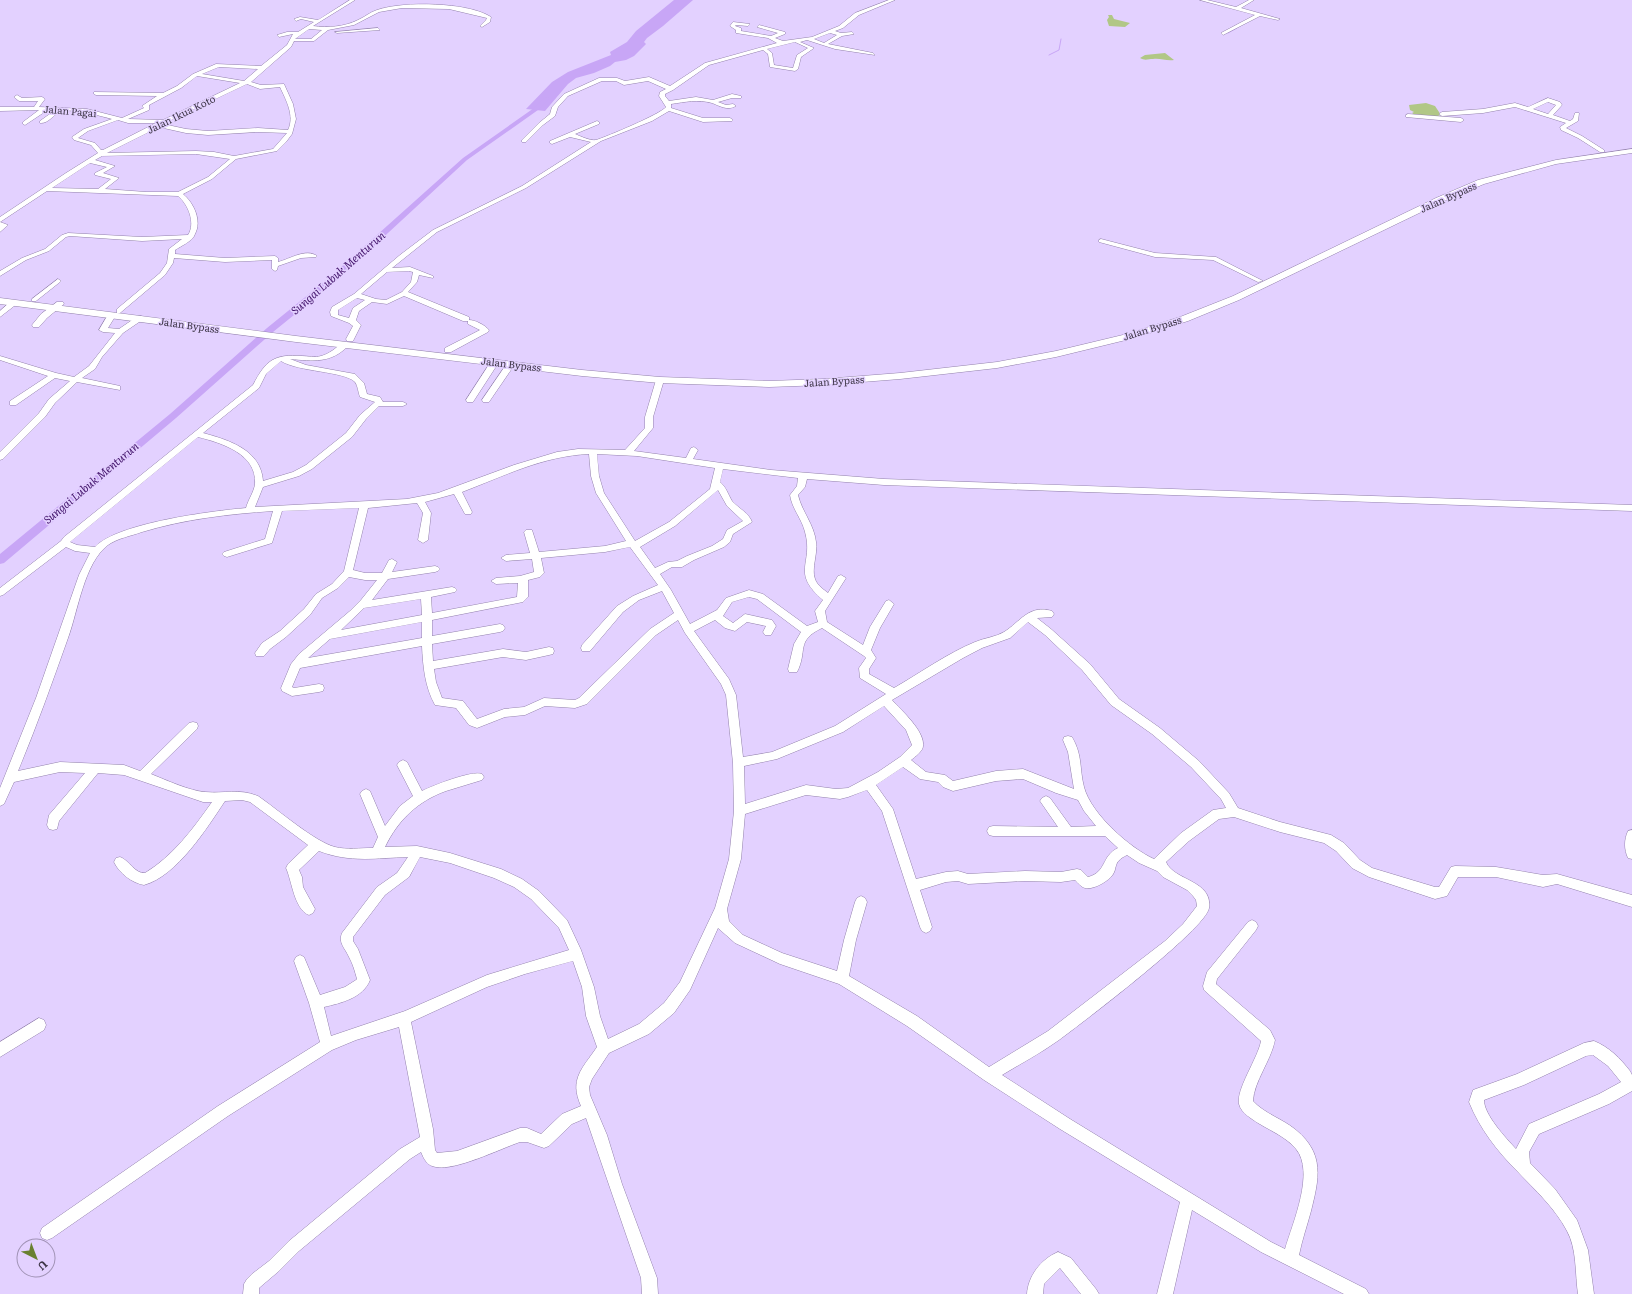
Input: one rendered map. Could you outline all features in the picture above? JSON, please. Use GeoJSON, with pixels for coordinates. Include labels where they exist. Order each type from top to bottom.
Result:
{"type":"FeatureCollection","features":[{"type":"Feature","properties":{"kind":"highway","name":"Jalan Bypass"},"geometry":{"type":"LineString","coordinates":[[0,301],[116,313],[299,337],[448,350],[660,380],[769,384],[824,382],[900,376],[997,365],[1056,354],[1143,332],[1229,301],[1427,200],[1460,186],[1511,169],[1551,160],[1602,151],[1632,149]]}},
{"type":"Feature","properties":{"kind":"highway","name":"Jalan Bypass"},"geometry":{"type":"LineString","coordinates":[[347,342],[511,364],[584,370],[778,377],[860,375],[947,367],[1028,355],[1098,340],[1177,316],[1207,305],[1300,265],[1481,182],[1556,162],[1632,149]]}},
{"type":"Feature","properties":{"kind":"highway","name":"Jalan Bypass"},"geometry":{"type":"LineString","coordinates":[[0,296],[34,300],[57,306]]}},
{"type":"Feature","properties":{"kind":"highway","name":"Jalan Bypass"},"geometry":{"type":"LineString","coordinates":[[116,313],[141,318],[222,327]]}},
{"type":"Feature","properties":{"kind":"street","name":"Jalan Ikua Koto"},"geometry":{"type":"LineString","coordinates":[[0,220],[102,153],[246,82],[289,46],[292,40],[299,33],[353,0]]}},
{"type":"Feature","properties":{"kind":"street"},"geometry":{"type":"LineString","coordinates":[[404,7],[408,4],[408,0]]}},
{"type":"Feature","properties":{"kind":"street"},"geometry":{"type":"LineString","coordinates":[[730,120],[708,120],[695,118],[668,106],[661,94],[671,89],[707,64],[782,43],[808,39],[845,24],[857,14],[892,0]]}},
{"type":"Feature","properties":{"kind":"street"},"geometry":{"type":"LineString","coordinates":[[1202,0],[1278,19]]}},
{"type":"Feature","properties":{"kind":"street"},"geometry":{"type":"LineString","coordinates":[[1236,9],[1252,0]]}},
{"type":"Feature","properties":{"kind":"street"},"geometry":{"type":"LineString","coordinates":[[307,27],[326,29],[334,28],[357,23],[377,11],[404,7],[437,7],[480,14],[488,17],[488,21],[482,26]]}},
{"type":"Feature","properties":{"kind":"street"},"geometry":{"type":"LineString","coordinates":[[324,11],[332,12]]}},
{"type":"Feature","properties":{"kind":"street"},"geometry":{"type":"LineString","coordinates":[[1231,36],[1224,34],[1258,15]]}},
{"type":"Feature","properties":{"kind":"street"},"geometry":{"type":"LineString","coordinates":[[296,20],[300,18],[318,21]]}},
{"type":"Feature","properties":{"kind":"street"},"geometry":{"type":"LineString","coordinates":[[748,25],[735,23],[732,26],[739,29],[738,32],[771,38],[782,43]]}},
{"type":"Feature","properties":{"kind":"street"},"geometry":{"type":"LineString","coordinates":[[759,26],[778,30],[783,33],[771,38]]}},
{"type":"Feature","properties":{"kind":"street"},"geometry":{"type":"LineString","coordinates":[[778,30],[783,26]]}},
{"type":"Feature","properties":{"kind":"street"},"geometry":{"type":"LineString","coordinates":[[334,28],[335,32],[378,29]]}},
{"type":"Feature","properties":{"kind":"street"},"geometry":{"type":"LineString","coordinates":[[292,40],[311,40],[326,29]]}},
{"type":"Feature","properties":{"kind":"street"},"geometry":{"type":"LineString","coordinates":[[830,31],[841,36]]}},
{"type":"Feature","properties":{"kind":"street"},"geometry":{"type":"LineString","coordinates":[[279,36],[287,32],[299,33]]}},
{"type":"Feature","properties":{"kind":"street"},"geometry":{"type":"LineString","coordinates":[[823,45],[841,36],[852,33]]}},
{"type":"Feature","properties":{"kind":"street"},"geometry":{"type":"LineString","coordinates":[[808,39],[823,45],[844,50],[873,54]]}},
{"type":"Feature","properties":{"kind":"street"},"geometry":{"type":"LineString","coordinates":[[763,48],[770,54],[772,66],[793,70],[795,69],[800,56],[812,48],[795,42]]}},
{"type":"Feature","properties":{"kind":"street"},"geometry":{"type":"LineString","coordinates":[[194,75],[211,76],[246,82],[260,87],[282,86],[294,115],[294,126],[275,150],[234,158],[215,153],[196,151],[137,155],[102,153],[99,152],[93,144],[76,139],[75,137],[86,130],[147,109],[146,105],[179,87],[194,75],[219,64],[262,68]]}},
{"type":"Feature","properties":{"kind":"street"},"geometry":{"type":"LineString","coordinates":[[524,141],[541,124],[553,115],[555,107],[566,95],[601,79],[617,80],[624,83],[649,80],[671,89]]}},
{"type":"Feature","properties":{"kind":"street"},"geometry":{"type":"LineString","coordinates":[[96,93],[165,95]]}},
{"type":"Feature","properties":{"kind":"street"},"geometry":{"type":"LineString","coordinates":[[713,102],[732,96],[739,97]]}},
{"type":"Feature","properties":{"kind":"street"},"geometry":{"type":"LineString","coordinates":[[17,97],[21,100],[42,99],[36,108]]}},
{"type":"Feature","properties":{"kind":"street"},"geometry":{"type":"LineString","coordinates":[[0,593],[65,543],[67,539],[256,386],[263,373],[278,358],[320,359],[329,356],[347,342],[357,325],[352,321],[338,317],[334,312],[338,306],[356,294],[435,230],[524,187],[596,142],[650,120],[668,106],[696,99],[713,102],[725,107],[733,106]]}},
{"type":"Feature","properties":{"kind":"street"},"geometry":{"type":"LineString","coordinates":[[1529,109],[1547,101],[1558,103],[1559,105],[1549,116]]}},
{"type":"Feature","properties":{"kind":"street"},"geometry":{"type":"LineString","coordinates":[[1442,114],[1483,111],[1515,105],[1571,123]]}},
{"type":"Feature","properties":{"kind":"street"},"geometry":{"type":"LineString","coordinates":[[90,111],[98,107]]}},
{"type":"Feature","properties":{"kind":"street","name":"Jalan Pagai"},"geometry":{"type":"LineString","coordinates":[[0,109],[36,108],[90,111],[133,122],[161,124],[186,131],[211,133],[258,130],[290,132]]}},
{"type":"Feature","properties":{"kind":"street"},"geometry":{"type":"LineString","coordinates":[[25,123],[45,109]]}},
{"type":"Feature","properties":{"kind":"street"},"geometry":{"type":"LineString","coordinates":[[42,122],[60,109]]}},
{"type":"Feature","properties":{"kind":"street"},"geometry":{"type":"LineString","coordinates":[[1408,116],[1461,120],[1454,112]]}},
{"type":"Feature","properties":{"kind":"street"},"geometry":{"type":"LineString","coordinates":[[1577,114],[1576,120],[1562,128],[1584,139],[1602,151]]}},
{"type":"Feature","properties":{"kind":"street"},"geometry":{"type":"LineString","coordinates":[[708,120],[712,127]]}},
{"type":"Feature","properties":{"kind":"street"},"geometry":{"type":"LineString","coordinates":[[177,128],[186,123]]}},
{"type":"Feature","properties":{"kind":"street"},"geometry":{"type":"LineString","coordinates":[[552,142],[597,123]]}},
{"type":"Feature","properties":{"kind":"street"},"geometry":{"type":"LineString","coordinates":[[570,135],[596,142]]}},
{"type":"Feature","properties":{"kind":"street"},"geometry":{"type":"LineString","coordinates":[[137,155],[142,150]]}},
{"type":"Feature","properties":{"kind":"street"},"geometry":{"type":"LineString","coordinates":[[46,189],[80,191],[100,190],[146,194],[179,194],[210,178],[234,158]]}},
{"type":"Feature","properties":{"kind":"street"},"geometry":{"type":"LineString","coordinates":[[90,161],[112,166],[97,174],[116,178],[100,190]]}},
{"type":"Feature","properties":{"kind":"street"},"geometry":{"type":"LineString","coordinates":[[148,239],[143,244],[174,246],[190,237],[193,230],[192,211],[186,199],[179,194]]}},
{"type":"Feature","properties":{"kind":"street"},"geometry":{"type":"LineString","coordinates":[[0,224],[5,225],[0,230]]}},
{"type":"Feature","properties":{"kind":"street"},"geometry":{"type":"LineString","coordinates":[[0,274],[24,259],[47,250],[67,234],[148,239],[190,237]]}},
{"type":"Feature","properties":{"kind":"street"},"geometry":{"type":"LineString","coordinates":[[1101,241],[1155,255],[1195,258],[1212,257],[1260,281]]}},
{"type":"Feature","properties":{"kind":"street"},"geometry":{"type":"LineString","coordinates":[[120,331],[103,330],[116,313],[159,278],[170,263],[174,246]]}},
{"type":"Feature","properties":{"kind":"street"},"geometry":{"type":"LineString","coordinates":[[172,256],[220,260],[273,258],[276,259],[275,267],[300,256],[314,256]]}},
{"type":"Feature","properties":{"kind":"street"},"geometry":{"type":"LineString","coordinates":[[386,270],[406,269],[431,277]]}},
{"type":"Feature","properties":{"kind":"street"},"geometry":{"type":"LineString","coordinates":[[356,294],[371,300],[387,302],[404,293],[414,282],[416,272]]}},
{"type":"Feature","properties":{"kind":"street"},"geometry":{"type":"LineString","coordinates":[[34,300],[58,281]]}},
{"type":"Feature","properties":{"kind":"street"},"geometry":{"type":"LineString","coordinates":[[404,293],[484,328],[484,330],[448,350]]}},
{"type":"Feature","properties":{"kind":"street"},"geometry":{"type":"LineString","coordinates":[[352,321],[354,311],[371,300]]}},
{"type":"Feature","properties":{"kind":"street"},"geometry":{"type":"LineString","coordinates":[[0,315],[14,303]]}},
{"type":"Feature","properties":{"kind":"street"},"geometry":{"type":"LineString","coordinates":[[36,325],[44,316],[57,306]]}},
{"type":"Feature","properties":{"kind":"street"},"geometry":{"type":"LineString","coordinates":[[0,457],[42,415],[52,402],[75,380],[92,368],[99,356],[120,331],[141,318]]}},
{"type":"Feature","properties":{"kind":"street"},"geometry":{"type":"LineString","coordinates":[[0,358],[54,375],[117,388]]}},
{"type":"Feature","properties":{"kind":"street"},"geometry":{"type":"LineString","coordinates":[[278,358],[304,367],[352,376],[360,383],[363,395],[377,399],[378,404]]}},
{"type":"Feature","properties":{"kind":"street"},"geometry":{"type":"LineString","coordinates":[[470,400],[495,362]]}},
{"type":"Feature","properties":{"kind":"street"},"geometry":{"type":"LineString","coordinates":[[486,400],[511,364]]}},
{"type":"Feature","properties":{"kind":"street"},"geometry":{"type":"LineString","coordinates":[[13,403],[54,375]]}},
{"type":"Feature","properties":{"kind":"street"},"geometry":{"type":"LineString","coordinates":[[628,452],[649,428],[649,417],[660,380]]}},
{"type":"Feature","properties":{"kind":"street"},"geometry":{"type":"LineString","coordinates":[[259,485],[296,474],[310,467],[349,435],[363,417],[378,404],[403,404]]}},
{"type":"Feature","properties":{"kind":"street"},"geometry":{"type":"LineString","coordinates":[[196,434],[229,443],[240,450],[254,464],[259,485],[249,511]]}},
{"type":"Feature","properties":{"kind":"street"},"geometry":{"type":"LineString","coordinates":[[688,460],[694,450]]}},
{"type":"Feature","properties":{"kind":"street"},"geometry":{"type":"LineString","coordinates":[[593,452],[595,476],[600,493],[633,545],[664,586],[688,630],[714,664],[725,682],[731,695],[738,763],[740,811],[735,859],[721,909],[679,995],[658,1018],[644,1029],[604,1048],[586,1074],[582,1087],[583,1095],[600,1135],[649,1278],[650,1294]]}},
{"type":"Feature","properties":{"kind":"street"},"geometry":{"type":"LineString","coordinates":[[0,801],[65,633],[89,563],[96,550],[104,543],[117,537],[190,517],[278,509],[383,505],[420,500],[457,491],[528,461],[560,454],[593,452],[628,452],[720,466],[803,476],[934,484],[1064,487],[1233,495],[1319,496],[1441,502],[1632,508]]}},
{"type":"Feature","properties":{"kind":"street"},"geometry":{"type":"LineString","coordinates":[[506,558],[633,545],[672,524],[713,490],[720,466]]}},
{"type":"Feature","properties":{"kind":"street"},"geometry":{"type":"LineString","coordinates":[[803,476],[801,487],[794,495],[795,504],[809,526],[812,548],[810,571],[811,580],[828,599]]}},
{"type":"Feature","properties":{"kind":"street"},"geometry":{"type":"LineString","coordinates":[[654,573],[670,564],[680,565],[690,557],[720,545],[728,539],[730,532],[748,522],[747,519],[728,502],[724,495],[723,488],[716,482]]}},
{"type":"Feature","properties":{"kind":"street"},"geometry":{"type":"LineString","coordinates":[[457,491],[468,512]]}},
{"type":"Feature","properties":{"kind":"street"},"geometry":{"type":"LineString","coordinates":[[420,500],[427,513],[423,540]]}},
{"type":"Feature","properties":{"kind":"street"},"geometry":{"type":"LineString","coordinates":[[260,653],[266,646],[283,634],[307,612],[318,596],[335,586],[348,572],[364,506]]}},
{"type":"Feature","properties":{"kind":"street"},"geometry":{"type":"LineString","coordinates":[[227,554],[269,541],[278,509]]}},
{"type":"Feature","properties":{"kind":"street"},"geometry":{"type":"LineString","coordinates":[[496,581],[523,579],[539,574],[539,567],[529,532]]}},
{"type":"Feature","properties":{"kind":"street"},"geometry":{"type":"LineString","coordinates":[[65,543],[75,548],[96,550]]}},
{"type":"Feature","properties":{"kind":"street"},"geometry":{"type":"LineString","coordinates":[[319,688],[292,692],[286,688],[295,667],[303,656],[364,605],[386,576],[392,562]]}},
{"type":"Feature","properties":{"kind":"street"},"geometry":{"type":"LineString","coordinates":[[348,572],[352,575],[386,576],[435,569]]}},
{"type":"Feature","properties":{"kind":"street"},"geometry":{"type":"LineString","coordinates":[[841,578],[819,613],[823,624],[865,650],[871,658],[864,668],[864,674],[866,677],[894,693]]}},
{"type":"Feature","properties":{"kind":"street"},"geometry":{"type":"LineString","coordinates":[[327,636],[518,601],[522,597],[523,579]]}},
{"type":"Feature","properties":{"kind":"street"},"geometry":{"type":"LineString","coordinates":[[586,648],[620,609],[636,598],[664,586]]}},
{"type":"Feature","properties":{"kind":"street"},"geometry":{"type":"LineString","coordinates":[[364,605],[452,590]]}},
{"type":"Feature","properties":{"kind":"street"},"geometry":{"type":"LineString","coordinates":[[426,594],[428,618],[428,659],[433,691],[437,700],[442,703],[460,705],[475,723],[483,722],[504,713],[525,711],[544,702],[575,704],[583,701],[659,627],[679,614]]}},
{"type":"Feature","properties":{"kind":"street"},"geometry":{"type":"LineString","coordinates":[[688,630],[724,610],[729,600],[744,594],[755,594],[760,596],[799,626],[808,631]]}},
{"type":"Feature","properties":{"kind":"street"},"geometry":{"type":"LineString","coordinates":[[865,650],[875,627],[889,604]]}},
{"type":"Feature","properties":{"kind":"street"},"geometry":{"type":"LineString","coordinates":[[738,763],[773,756],[839,729],[894,693],[978,645],[1007,635],[1028,617],[1039,614],[1049,614]]}},
{"type":"Feature","properties":{"kind":"street"},"geometry":{"type":"LineString","coordinates":[[716,615],[728,625],[735,627],[745,618],[769,623],[771,626],[768,632]]}},
{"type":"Feature","properties":{"kind":"street"},"geometry":{"type":"LineString","coordinates":[[1028,617],[1048,632],[1086,667],[1115,702],[1156,731],[1195,764],[1225,796],[1234,812]]}},
{"type":"Feature","properties":{"kind":"street"},"geometry":{"type":"LineString","coordinates":[[793,669],[799,641],[808,631],[823,624]]}},
{"type":"Feature","properties":{"kind":"street"},"geometry":{"type":"LineString","coordinates":[[298,664],[500,628]]}},
{"type":"Feature","properties":{"kind":"street"},"geometry":{"type":"LineString","coordinates":[[430,666],[503,653],[526,656],[549,651]]}},
{"type":"Feature","properties":{"kind":"street"},"geometry":{"type":"LineString","coordinates":[[740,811],[806,790],[840,794],[858,790],[904,761],[918,746],[917,737],[913,730],[885,700]]}},
{"type":"Feature","properties":{"kind":"street"},"geometry":{"type":"LineString","coordinates":[[140,777],[193,726]]}},
{"type":"Feature","properties":{"kind":"street"},"geometry":{"type":"LineString","coordinates":[[1068,740],[1077,762],[1077,783],[1082,796],[1093,814],[1107,830],[1146,862],[1154,866],[1160,866]]}},
{"type":"Feature","properties":{"kind":"street"},"geometry":{"type":"LineString","coordinates":[[904,761],[920,774],[936,776],[941,778],[944,783],[950,786],[1011,774],[1023,774],[1040,780],[1060,790],[1082,796]]}},
{"type":"Feature","properties":{"kind":"street"},"geometry":{"type":"LineString","coordinates":[[403,765],[419,797]]}},
{"type":"Feature","properties":{"kind":"street"},"geometry":{"type":"LineString","coordinates":[[10,778],[60,767],[124,770],[140,777],[203,797],[221,798],[236,795],[247,796],[317,845],[342,854],[417,851],[469,864],[497,873],[518,883],[535,895],[563,924],[577,954],[588,987],[593,1016],[604,1048]]}},
{"type":"Feature","properties":{"kind":"street"},"geometry":{"type":"LineString","coordinates":[[53,825],[52,819],[96,768]]}},
{"type":"Feature","properties":{"kind":"street"},"geometry":{"type":"LineString","coordinates":[[376,853],[383,836],[397,816],[419,797],[440,787],[478,777]]}},
{"type":"Feature","properties":{"kind":"street"},"geometry":{"type":"LineString","coordinates":[[868,783],[887,809],[926,927]]}},
{"type":"Feature","properties":{"kind":"street"},"geometry":{"type":"LineString","coordinates":[[366,794],[383,836]]}},
{"type":"Feature","properties":{"kind":"street"},"geometry":{"type":"LineString","coordinates":[[120,862],[138,878],[144,879],[150,877],[171,862],[184,849],[221,798]]}},
{"type":"Feature","properties":{"kind":"street"},"geometry":{"type":"LineString","coordinates":[[1046,801],[1068,832]]}},
{"type":"Feature","properties":{"kind":"street"},"geometry":{"type":"LineString","coordinates":[[989,1075],[1053,1036],[1169,945],[1187,928],[1203,908],[1202,897],[1196,890],[1165,871],[1160,866],[1159,860],[1191,833],[1217,814],[1234,812],[1280,827],[1327,839],[1340,847],[1356,864],[1369,872],[1435,893],[1443,892],[1455,871],[1496,872],[1520,875],[1543,881],[1557,878],[1632,901]]}},
{"type":"Feature","properties":{"kind":"street"},"geometry":{"type":"LineString","coordinates":[[993,831],[1068,832],[1107,830]]}},
{"type":"Feature","properties":{"kind":"street"},"geometry":{"type":"LineString","coordinates":[[1632,836],[1632,854]]}},
{"type":"Feature","properties":{"kind":"street"},"geometry":{"type":"LineString","coordinates":[[309,909],[297,888],[296,877],[292,868],[317,845]]}},
{"type":"Feature","properties":{"kind":"street"},"geometry":{"type":"LineString","coordinates":[[911,885],[918,885],[946,877],[958,876],[968,878],[1025,876],[1060,877],[1077,874],[1086,883],[1089,883],[1104,876],[1107,873],[1110,862],[1115,855],[1129,848]]}},
{"type":"Feature","properties":{"kind":"street"},"geometry":{"type":"LineString","coordinates":[[316,1003],[357,989],[363,983],[364,980],[358,964],[347,943],[346,938],[348,933],[381,891],[401,878],[411,864],[417,851]]}},
{"type":"Feature","properties":{"kind":"street"},"geometry":{"type":"LineString","coordinates":[[842,979],[850,940],[861,902]]}},
{"type":"Feature","properties":{"kind":"street"},"geometry":{"type":"LineString","coordinates":[[721,909],[723,924],[731,934],[739,939],[780,958],[842,979],[912,1021],[989,1075],[1138,1169],[1188,1198],[1266,1247],[1361,1294]]}},
{"type":"Feature","properties":{"kind":"street"},"geometry":{"type":"LineString","coordinates":[[1252,926],[1212,976],[1209,986],[1265,1035],[1268,1040],[1264,1055],[1247,1094],[1246,1104],[1259,1116],[1291,1136],[1308,1155],[1310,1161],[1312,1180],[1290,1259]]}},
{"type":"Feature","properties":{"kind":"street"},"geometry":{"type":"LineString","coordinates":[[47,1232],[223,1111],[327,1045],[344,1036],[404,1018],[476,985],[577,954]]}},
{"type":"Feature","properties":{"kind":"street"},"geometry":{"type":"LineString","coordinates":[[300,961],[316,1003],[327,1045]]}},
{"type":"Feature","properties":{"kind":"street"},"geometry":{"type":"LineString","coordinates":[[404,1018],[426,1129],[428,1152],[432,1158],[436,1160],[457,1158],[520,1135],[528,1135],[539,1141],[544,1141],[567,1119],[589,1110]]}},
{"type":"Feature","properties":{"kind":"street"},"geometry":{"type":"LineString","coordinates":[[0,1050],[39,1025]]}},
{"type":"Feature","properties":{"kind":"street"},"geometry":{"type":"LineString","coordinates":[[1523,1167],[1522,1150],[1534,1129],[1604,1099],[1628,1086],[1627,1079],[1623,1073],[1609,1058],[1597,1049],[1593,1048],[1584,1050],[1519,1080],[1478,1095],[1476,1102],[1489,1128],[1572,1225],[1579,1246],[1586,1294]]}},
{"type":"Feature","properties":{"kind":"street"},"geometry":{"type":"LineString","coordinates":[[251,1294],[252,1284],[274,1266],[294,1246],[405,1154],[427,1140]]}},
{"type":"Feature","properties":{"kind":"street"},"geometry":{"type":"LineString","coordinates":[[1165,1294],[1188,1198]]}},
{"type":"Feature","properties":{"kind":"street"},"geometry":{"type":"LineString","coordinates":[[1035,1294],[1037,1279],[1058,1260],[1066,1263],[1091,1294]]}},
{"type":"Feature","properties":{"kind":"green space"},"geometry":{"type":"Polygon","coordinates":[[[1108,15],[1112,15],[1114,19],[1130,23],[1125,27],[1109,26],[1107,20],[1109,17],[1108,15]]]}},
{"type":"Feature","properties":{"kind":"green space"},"geometry":{"type":"Polygon","coordinates":[[[1165,53],[1174,60],[1145,60],[1140,58],[1145,55],[1165,53]]]}},
{"type":"Feature","properties":{"kind":"green space"},"geometry":{"type":"Polygon","coordinates":[[[1426,103],[1435,106],[1441,115],[1433,117],[1416,115],[1410,110],[1409,105],[1426,103]]]}},
{"type":"Feature","properties":{"kind":"shaded area"},"geometry":{"type":"Polygon","coordinates":[[[674,0],[693,0],[647,38],[644,42],[646,44],[634,56],[626,60],[615,62],[610,66],[594,73],[576,78],[568,84],[545,111],[526,109],[552,82],[568,72],[611,55],[610,52],[627,42],[636,31],[674,0]]]}},
{"type":"Feature","properties":{"kind":"waterway"},"geometry":{"type":"LineString","coordinates":[[1228,33],[1237,28]]}},
{"type":"Feature","properties":{"kind":"waterway"},"geometry":{"type":"LineString","coordinates":[[1049,55],[1059,50],[1061,39]]}},
{"type":"Feature","properties":{"kind":"waterway","name":"Sungai Lubuk Menturun"},"geometry":{"type":"LineString","coordinates":[[0,560],[173,416],[270,330],[333,279],[465,159],[536,109],[547,98]]}}]}
